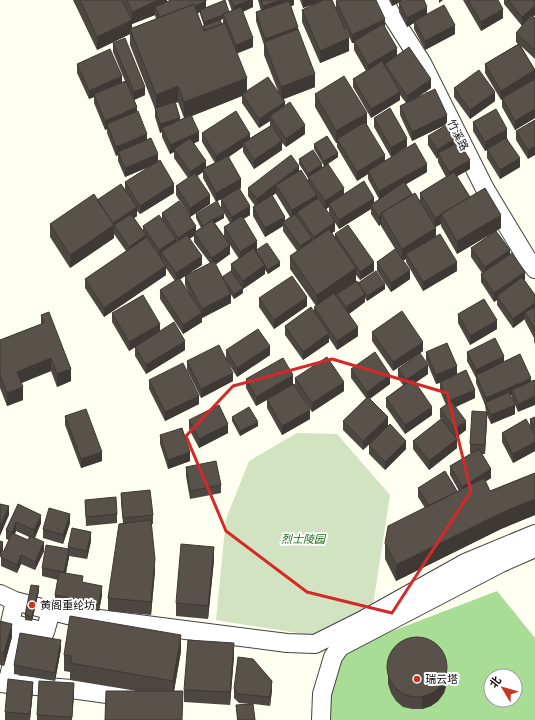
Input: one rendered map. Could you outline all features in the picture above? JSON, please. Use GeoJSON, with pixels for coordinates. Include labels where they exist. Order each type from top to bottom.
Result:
{"type":"FeatureCollection","features":[{"type":"Feature","properties":{"kind":"street","name":"竹溪路"},"geometry":{"type":"LineString","coordinates":[[384,0],[392,16],[422,63],[485,189],[526,257],[535,269]]}},
{"type":"Feature","properties":{"kind":"street"},"geometry":{"type":"LineString","coordinates":[[51,611],[45,632],[10,623],[7,597],[68,615],[287,643],[315,644],[361,622],[465,563],[535,534]]}},
{"type":"Feature","properties":{"kind":"street"},"geometry":{"type":"LineString","coordinates":[[321,720],[322,694],[333,657],[340,648],[501,563],[535,548]]}},
{"type":"Feature","properties":{"kind":"street"},"geometry":{"type":"LineString","coordinates":[[21,626],[3,683],[71,689],[147,699]]}},
{"type":"Feature","properties":{"kind":"highlighted area"},"geometry":{"type":"Polygon","coordinates":[[[332,359],[447,393],[471,491],[392,613],[307,592],[226,531],[186,436],[233,386],[332,359]]]}},
{"type":"Feature","properties":{"kind":"green space","name":"烈士陵园"},"geometry":{"type":"Polygon","coordinates":[[[297,433],[337,434],[390,495],[372,612],[316,636],[216,620],[226,519],[249,461],[297,433]]]}},
{"type":"Feature","properties":{"kind":"green space"},"geometry":{"type":"Polygon","coordinates":[[[497,591],[535,638],[535,720],[326,720],[327,691],[343,650],[497,591]]]}},
{"type":"Feature","properties":{"kind":"building"},"geometry":{"type":"Polygon","coordinates":[[[80,0],[122,0],[132,20],[97,37],[80,0]]]}},
{"type":"Feature","properties":{"kind":"building"},"geometry":{"type":"Polygon","coordinates":[[[127,0],[159,0],[132,12],[127,0]]]}},
{"type":"Feature","properties":{"kind":"building"},"geometry":{"type":"Polygon","coordinates":[[[171,0],[206,1],[160,17],[155,7],[171,0]]]}},
{"type":"Feature","properties":{"kind":"building"},"geometry":{"type":"Polygon","coordinates":[[[225,0],[229,12],[204,22],[200,10],[225,0]]]}},
{"type":"Feature","properties":{"kind":"building"},"geometry":{"type":"Polygon","coordinates":[[[231,0],[250,0],[234,6],[231,0]]]}},
{"type":"Feature","properties":{"kind":"building"},"geometry":{"type":"Polygon","coordinates":[[[261,0],[282,0],[263,6],[261,0]]]}},
{"type":"Feature","properties":{"kind":"building"},"geometry":{"type":"Polygon","coordinates":[[[323,0],[332,0],[349,38],[320,51],[302,10],[323,0]]]}},
{"type":"Feature","properties":{"kind":"building"},"geometry":{"type":"Polygon","coordinates":[[[376,0],[385,19],[352,35],[336,1],[376,0]]]}},
{"type":"Feature","properties":{"kind":"building"},"geometry":{"type":"Polygon","coordinates":[[[406,0],[424,0],[427,7],[407,18],[399,3],[406,0]]]}},
{"type":"Feature","properties":{"kind":"building"},"geometry":{"type":"Polygon","coordinates":[[[468,0],[498,0],[503,9],[481,22],[468,0]]]}},
{"type":"Feature","properties":{"kind":"building"},"geometry":{"type":"Polygon","coordinates":[[[508,0],[534,0],[535,6],[522,17],[508,0]]]}},
{"type":"Feature","properties":{"kind":"building"},"geometry":{"type":"Polygon","coordinates":[[[289,1],[298,27],[265,39],[256,12],[289,1]]]}},
{"type":"Feature","properties":{"kind":"building"},"geometry":{"type":"Polygon","coordinates":[[[194,4],[204,31],[225,23],[247,78],[184,102],[178,86],[156,95],[130,29],[194,4]]]}},
{"type":"Feature","properties":{"kind":"building"},"geometry":{"type":"Polygon","coordinates":[[[444,5],[455,25],[425,41],[414,21],[444,5]]]}},
{"type":"Feature","properties":{"kind":"building"},"geometry":{"type":"Polygon","coordinates":[[[241,7],[253,38],[236,45],[223,14],[241,7]]]}},
{"type":"Feature","properties":{"kind":"building"},"geometry":{"type":"Polygon","coordinates":[[[531,15],[535,18],[535,50],[516,33],[531,15]]]}},
{"type":"Feature","properties":{"kind":"building"},"geometry":{"type":"Polygon","coordinates":[[[220,20],[222,24],[205,30],[203,26],[220,20]]]}},
{"type":"Feature","properties":{"kind":"building"},"geometry":{"type":"Polygon","coordinates":[[[383,24],[397,48],[368,65],[354,41],[383,24]]]}},
{"type":"Feature","properties":{"kind":"building"},"geometry":{"type":"Polygon","coordinates":[[[298,29],[315,74],[281,87],[264,42],[298,29]]]}},
{"type":"Feature","properties":{"kind":"building"},"geometry":{"type":"Polygon","coordinates":[[[125,38],[145,87],[134,92],[113,43],[125,38]]]}},
{"type":"Feature","properties":{"kind":"building"},"geometry":{"type":"Polygon","coordinates":[[[519,44],[535,70],[501,91],[485,64],[519,44]]]}},
{"type":"Feature","properties":{"kind":"building"},"geometry":{"type":"Polygon","coordinates":[[[409,47],[431,79],[407,96],[385,64],[409,47]]]}},
{"type":"Feature","properties":{"kind":"building"},"geometry":{"type":"Polygon","coordinates":[[[110,49],[122,76],[89,91],[77,64],[110,49]]]}},
{"type":"Feature","properties":{"kind":"building"},"geometry":{"type":"Polygon","coordinates":[[[382,61],[400,92],[371,109],[353,79],[382,61]]]}},
{"type":"Feature","properties":{"kind":"building"},"geometry":{"type":"Polygon","coordinates":[[[479,70],[495,92],[470,110],[454,88],[479,70]]]}},
{"type":"Feature","properties":{"kind":"building"},"geometry":{"type":"Polygon","coordinates":[[[344,76],[367,113],[336,131],[315,94],[344,76]]]}},
{"type":"Feature","properties":{"kind":"building"},"geometry":{"type":"Polygon","coordinates":[[[268,77],[285,102],[259,119],[242,94],[268,77]]]}},
{"type":"Feature","properties":{"kind":"building"},"geometry":{"type":"Polygon","coordinates":[[[535,79],[535,109],[515,121],[502,98],[535,79]]]}},
{"type":"Feature","properties":{"kind":"building"},"geometry":{"type":"Polygon","coordinates":[[[126,81],[137,107],[105,121],[94,94],[126,81]]]}},
{"type":"Feature","properties":{"kind":"building"},"geometry":{"type":"Polygon","coordinates":[[[435,89],[447,115],[412,132],[400,106],[435,89]]]}},
{"type":"Feature","properties":{"kind":"building"},"geometry":{"type":"Polygon","coordinates":[[[175,102],[180,118],[160,124],[155,108],[175,102]]]}},
{"type":"Feature","properties":{"kind":"building"},"geometry":{"type":"Polygon","coordinates":[[[290,102],[305,125],[286,139],[270,116],[290,102]]]}},
{"type":"Feature","properties":{"kind":"building"},"geometry":{"type":"Polygon","coordinates":[[[390,108],[407,138],[391,148],[374,118],[390,108]]]}},
{"type":"Feature","properties":{"kind":"building"},"geometry":{"type":"Polygon","coordinates":[[[496,109],[507,129],[485,142],[473,122],[496,109]]]}},
{"type":"Feature","properties":{"kind":"building"},"geometry":{"type":"Polygon","coordinates":[[[138,111],[147,134],[116,147],[107,124],[138,111]]]}},
{"type":"Feature","properties":{"kind":"building"},"geometry":{"type":"Polygon","coordinates":[[[236,111],[250,134],[216,156],[202,133],[236,111]]]}},
{"type":"Feature","properties":{"kind":"building"},"geometry":{"type":"Polygon","coordinates":[[[191,115],[199,132],[170,145],[162,128],[191,115]]]}},
{"type":"Feature","properties":{"kind":"building"},"geometry":{"type":"Polygon","coordinates":[[[535,120],[535,146],[528,150],[516,131],[535,120]]]}},
{"type":"Feature","properties":{"kind":"building"},"geometry":{"type":"Polygon","coordinates":[[[365,122],[385,155],[357,172],[337,139],[365,122]]]}},
{"type":"Feature","properties":{"kind":"building"},"geometry":{"type":"Polygon","coordinates":[[[448,124],[456,138],[437,150],[428,136],[448,124]]]}},
{"type":"Feature","properties":{"kind":"building"},"geometry":{"type":"Polygon","coordinates":[[[272,125],[282,141],[254,160],[243,143],[272,125]]]}},
{"type":"Feature","properties":{"kind":"building"},"geometry":{"type":"Polygon","coordinates":[[[327,136],[338,153],[324,161],[314,144],[327,136]]]}},
{"type":"Feature","properties":{"kind":"building"},"geometry":{"type":"Polygon","coordinates":[[[151,138],[158,154],[125,168],[118,152],[151,138]]]}},
{"type":"Feature","properties":{"kind":"building"},"geometry":{"type":"Polygon","coordinates":[[[190,138],[206,161],[190,172],[174,149],[190,138]]]}},
{"type":"Feature","properties":{"kind":"building"},"geometry":{"type":"Polygon","coordinates":[[[506,138],[520,158],[500,170],[487,149],[506,138]]]}},
{"type":"Feature","properties":{"kind":"building"},"geometry":{"type":"Polygon","coordinates":[[[459,142],[470,160],[449,172],[438,153],[459,142]]]}},
{"type":"Feature","properties":{"kind":"building"},"geometry":{"type":"Polygon","coordinates":[[[415,143],[427,164],[379,191],[368,171],[415,143]]]}},
{"type":"Feature","properties":{"kind":"building"},"geometry":{"type":"Polygon","coordinates":[[[313,150],[322,164],[308,174],[299,159],[313,150]]]}},
{"type":"Feature","properties":{"kind":"building"},"geometry":{"type":"Polygon","coordinates":[[[291,155],[299,166],[257,199],[248,188],[291,155]]]}},
{"type":"Feature","properties":{"kind":"building"},"geometry":{"type":"Polygon","coordinates":[[[228,156],[241,179],[216,193],[203,169],[228,156]]]}},
{"type":"Feature","properties":{"kind":"building"},"geometry":{"type":"Polygon","coordinates":[[[160,160],[174,184],[140,206],[125,182],[160,160]]]}},
{"type":"Feature","properties":{"kind":"building"},"geometry":{"type":"Polygon","coordinates":[[[328,164],[344,188],[325,201],[308,177],[328,164]]]}},
{"type":"Feature","properties":{"kind":"building"},"geometry":{"type":"Polygon","coordinates":[[[301,170],[317,195],[292,210],[276,185],[301,170]]]}},
{"type":"Feature","properties":{"kind":"building"},"geometry":{"type":"Polygon","coordinates":[[[454,172],[470,197],[435,218],[420,193],[454,172]]]}},
{"type":"Feature","properties":{"kind":"building"},"geometry":{"type":"Polygon","coordinates":[[[195,173],[210,195],[190,208],[176,186],[195,173]]]}},
{"type":"Feature","properties":{"kind":"building"},"geometry":{"type":"Polygon","coordinates":[[[364,181],[374,198],[339,220],[329,204],[364,181]]]}},
{"type":"Feature","properties":{"kind":"building"},"geometry":{"type":"Polygon","coordinates":[[[404,182],[412,194],[381,213],[379,217],[371,205],[404,182]]]}},
{"type":"Feature","properties":{"kind":"building"},"geometry":{"type":"Polygon","coordinates":[[[121,184],[137,207],[113,223],[97,200],[121,184]]]}},
{"type":"Feature","properties":{"kind":"building"},"geometry":{"type":"Polygon","coordinates":[[[239,188],[250,206],[232,217],[221,199],[239,188]]]}},
{"type":"Feature","properties":{"kind":"building"},"geometry":{"type":"Polygon","coordinates":[[[485,188],[501,215],[457,241],[441,214],[485,188]]]}},
{"type":"Feature","properties":{"kind":"building"},"geometry":{"type":"Polygon","coordinates":[[[415,193],[436,228],[402,249],[381,213],[415,193]]]}},
{"type":"Feature","properties":{"kind":"building"},"geometry":{"type":"Polygon","coordinates":[[[94,194],[114,225],[70,255],[50,224],[94,194]]]}},
{"type":"Feature","properties":{"kind":"building"},"geometry":{"type":"Polygon","coordinates":[[[272,195],[285,217],[265,228],[253,207],[272,195]]]}},
{"type":"Feature","properties":{"kind":"building"},"geometry":{"type":"Polygon","coordinates":[[[318,198],[335,222],[314,237],[297,212],[318,198]]]}},
{"type":"Feature","properties":{"kind":"building"},"geometry":{"type":"Polygon","coordinates":[[[179,201],[196,226],[178,238],[162,213],[179,201]]]}},
{"type":"Feature","properties":{"kind":"building"},"geometry":{"type":"Polygon","coordinates":[[[217,201],[224,214],[203,226],[196,214],[217,201]]]}},
{"type":"Feature","properties":{"kind":"building"},"geometry":{"type":"Polygon","coordinates":[[[131,214],[146,235],[129,247],[114,225],[131,214]]]}},
{"type":"Feature","properties":{"kind":"building"},"geometry":{"type":"Polygon","coordinates":[[[295,214],[312,238],[300,246],[283,222],[295,214]]]}},
{"type":"Feature","properties":{"kind":"building"},"geometry":{"type":"Polygon","coordinates":[[[159,215],[176,239],[159,250],[143,226],[159,215]]]}},
{"type":"Feature","properties":{"kind":"building"},"geometry":{"type":"Polygon","coordinates":[[[242,216],[257,241],[240,252],[224,227],[242,216]]]}},
{"type":"Feature","properties":{"kind":"building"},"geometry":{"type":"Polygon","coordinates":[[[212,220],[230,245],[212,258],[194,233],[212,220]]]}},
{"type":"Feature","properties":{"kind":"building"},"geometry":{"type":"Polygon","coordinates":[[[348,225],[374,262],[360,272],[335,234],[348,225]]]}},
{"type":"Feature","properties":{"kind":"building"},"geometry":{"type":"Polygon","coordinates":[[[329,229],[356,268],[317,295],[290,256],[329,229]]]}},
{"type":"Feature","properties":{"kind":"building"},"geometry":{"type":"Polygon","coordinates":[[[496,231],[510,250],[485,267],[471,248],[496,231]]]}},
{"type":"Feature","properties":{"kind":"building"},"geometry":{"type":"Polygon","coordinates":[[[440,234],[457,262],[423,282],[406,254],[440,234]]]}},
{"type":"Feature","properties":{"kind":"building"},"geometry":{"type":"Polygon","coordinates":[[[187,235],[202,256],[176,273],[161,252],[187,235]]]}},
{"type":"Feature","properties":{"kind":"building"},"geometry":{"type":"Polygon","coordinates":[[[147,237],[166,266],[104,308],[85,279],[147,237]]]}},
{"type":"Feature","properties":{"kind":"building"},"geometry":{"type":"Polygon","coordinates":[[[267,243],[280,262],[268,270],[255,251],[267,243]]]}},
{"type":"Feature","properties":{"kind":"building"},"geometry":{"type":"Polygon","coordinates":[[[254,248],[265,265],[243,281],[231,264],[254,248]]]}},
{"type":"Feature","properties":{"kind":"building"},"geometry":{"type":"Polygon","coordinates":[[[395,249],[410,270],[391,283],[377,262],[395,249]]]}},
{"type":"Feature","properties":{"kind":"building"},"geometry":{"type":"Polygon","coordinates":[[[512,253],[525,272],[494,293],[481,274],[512,253]]]}},
{"type":"Feature","properties":{"kind":"building"},"geometry":{"type":"Polygon","coordinates":[[[214,261],[231,294],[202,309],[185,276],[214,261]]]}},
{"type":"Feature","properties":{"kind":"building"},"geometry":{"type":"Polygon","coordinates":[[[231,271],[243,288],[234,294],[222,277],[231,271]]]}},
{"type":"Feature","properties":{"kind":"building"},"geometry":{"type":"Polygon","coordinates":[[[376,271],[385,284],[367,296],[358,283],[376,271]]]}},
{"type":"Feature","properties":{"kind":"building"},"geometry":{"type":"Polygon","coordinates":[[[292,276],[307,297],[274,320],[259,298],[292,276]]]}},
{"type":"Feature","properties":{"kind":"building"},"geometry":{"type":"Polygon","coordinates":[[[522,277],[535,295],[535,303],[513,319],[497,296],[522,277]]]}},
{"type":"Feature","properties":{"kind":"building"},"geometry":{"type":"Polygon","coordinates":[[[179,278],[202,313],[183,325],[160,290],[179,278]]]}},
{"type":"Feature","properties":{"kind":"building"},"geometry":{"type":"Polygon","coordinates":[[[357,281],[365,294],[346,307],[337,294],[357,281]]]}},
{"type":"Feature","properties":{"kind":"building"},"geometry":{"type":"Polygon","coordinates":[[[334,293],[358,327],[337,341],[314,307],[334,293]]]}},
{"type":"Feature","properties":{"kind":"building"},"geometry":{"type":"Polygon","coordinates":[[[143,295],[160,324],[129,342],[112,313],[143,295]]]}},
{"type":"Feature","properties":{"kind":"building"},"geometry":{"type":"Polygon","coordinates":[[[484,299],[497,320],[470,336],[458,314],[484,299]]]}},
{"type":"Feature","properties":{"kind":"building"},"geometry":{"type":"Polygon","coordinates":[[[311,307],[329,333],[303,352],[285,326],[311,307]]]}},
{"type":"Feature","properties":{"kind":"building"},"geometry":{"type":"Polygon","coordinates":[[[535,307],[535,330],[525,312],[535,307]]]}},
{"type":"Feature","properties":{"kind":"building"},"geometry":{"type":"Polygon","coordinates":[[[402,311],[423,342],[393,362],[372,332],[402,311]]]}},
{"type":"Feature","properties":{"kind":"building"},"geometry":{"type":"Polygon","coordinates":[[[49,312],[71,369],[57,374],[51,358],[17,372],[23,387],[7,393],[0,375],[0,340],[44,323],[41,315],[49,312]]]}},
{"type":"Feature","properties":{"kind":"building"},"geometry":{"type":"Polygon","coordinates":[[[174,322],[185,341],[146,365],[135,347],[174,322]]]}},
{"type":"Feature","properties":{"kind":"building"},"geometry":{"type":"Polygon","coordinates":[[[258,329],[270,346],[237,368],[226,350],[258,329]]]}},
{"type":"Feature","properties":{"kind":"building"},"geometry":{"type":"Polygon","coordinates":[[[495,338],[504,356],[476,370],[467,352],[495,338]]]}},
{"type":"Feature","properties":{"kind":"building"},"geometry":{"type":"Polygon","coordinates":[[[447,343],[457,366],[436,375],[426,352],[447,343]]]}},
{"type":"Feature","properties":{"kind":"building"},"geometry":{"type":"Polygon","coordinates":[[[219,345],[233,373],[201,389],[187,361],[219,345]]]}},
{"type":"Feature","properties":{"kind":"building"},"geometry":{"type":"Polygon","coordinates":[[[375,352],[390,375],[367,392],[351,369],[375,352]]]}},
{"type":"Feature","properties":{"kind":"building"},"geometry":{"type":"Polygon","coordinates":[[[420,353],[428,365],[406,380],[398,369],[420,353]]]}},
{"type":"Feature","properties":{"kind":"building"},"geometry":{"type":"Polygon","coordinates":[[[520,354],[531,378],[486,398],[476,375],[520,354]]]}},
{"type":"Feature","properties":{"kind":"building"},"geometry":{"type":"Polygon","coordinates":[[[327,357],[344,382],[312,403],[295,378],[327,357]]]}},
{"type":"Feature","properties":{"kind":"building"},"geometry":{"type":"Polygon","coordinates":[[[283,358],[293,375],[256,397],[246,379],[283,358]]]}},
{"type":"Feature","properties":{"kind":"building"},"geometry":{"type":"Polygon","coordinates":[[[183,363],[199,396],[165,412],[149,380],[183,363]]]}},
{"type":"Feature","properties":{"kind":"building"},"geometry":{"type":"Polygon","coordinates":[[[466,370],[475,390],[448,401],[440,382],[466,370]]]}},
{"type":"Feature","properties":{"kind":"building"},"geometry":{"type":"Polygon","coordinates":[[[413,379],[432,407],[405,425],[386,398],[413,379]]]}},
{"type":"Feature","properties":{"kind":"building"},"geometry":{"type":"Polygon","coordinates":[[[534,380],[535,396],[518,404],[512,390],[534,380]]]}},
{"type":"Feature","properties":{"kind":"building"},"geometry":{"type":"Polygon","coordinates":[[[294,384],[310,410],[282,426],[267,399],[294,384]]]}},
{"type":"Feature","properties":{"kind":"building"},"geometry":{"type":"Polygon","coordinates":[[[509,392],[515,405],[491,415],[485,403],[509,392]]]}},
{"type":"Feature","properties":{"kind":"building"},"geometry":{"type":"Polygon","coordinates":[[[368,397],[388,417],[363,441],[343,421],[368,397]]]}},
{"type":"Feature","properties":{"kind":"building"},"geometry":{"type":"Polygon","coordinates":[[[451,401],[466,421],[455,429],[440,409],[451,401]]]}},
{"type":"Feature","properties":{"kind":"building"},"geometry":{"type":"Polygon","coordinates":[[[219,405],[228,424],[199,439],[189,420],[219,405]]]}},
{"type":"Feature","properties":{"kind":"building"},"geometry":{"type":"Polygon","coordinates":[[[249,407],[258,422],[240,431],[232,417],[249,407]]]}},
{"type":"Feature","properties":{"kind":"building"},"geometry":{"type":"Polygon","coordinates":[[[86,409],[102,452],[81,459],[65,416],[86,409]]]}},
{"type":"Feature","properties":{"kind":"building"},"geometry":{"type":"Polygon","coordinates":[[[472,411],[487,412],[485,445],[470,444],[472,411]]]}},
{"type":"Feature","properties":{"kind":"building"},"geometry":{"type":"Polygon","coordinates":[[[535,417],[535,428],[530,419],[535,417]]]}},
{"type":"Feature","properties":{"kind":"building"},"geometry":{"type":"Polygon","coordinates":[[[441,419],[457,439],[429,461],[413,441],[441,419]]]}},
{"type":"Feature","properties":{"kind":"building"},"geometry":{"type":"Polygon","coordinates":[[[526,419],[535,435],[535,442],[513,454],[502,433],[526,419]]]}},
{"type":"Feature","properties":{"kind":"building"},"geometry":{"type":"Polygon","coordinates":[[[390,424],[406,441],[385,462],[369,445],[390,424]]]}},
{"type":"Feature","properties":{"kind":"building"},"geometry":{"type":"Polygon","coordinates":[[[182,428],[190,452],[168,460],[160,435],[182,428]]]}},
{"type":"Feature","properties":{"kind":"building"},"geometry":{"type":"Polygon","coordinates":[[[479,449],[491,469],[462,487],[450,466],[479,449]]]}},
{"type":"Feature","properties":{"kind":"building"},"geometry":{"type":"Polygon","coordinates":[[[216,461],[221,485],[190,491],[186,467],[216,461]]]}},
{"type":"Feature","properties":{"kind":"building"},"geometry":{"type":"Polygon","coordinates":[[[445,471],[457,491],[429,506],[418,488],[445,471]]]}},
{"type":"Feature","properties":{"kind":"building"},"geometry":{"type":"Polygon","coordinates":[[[535,473],[535,499],[501,513],[396,565],[385,543],[388,526],[484,478],[490,491],[535,473]]]}},
{"type":"Feature","properties":{"kind":"building"},"geometry":{"type":"Polygon","coordinates":[[[150,490],[153,515],[123,518],[121,493],[150,490]]]}},
{"type":"Feature","properties":{"kind":"building"},"geometry":{"type":"Polygon","coordinates":[[[116,497],[117,514],[86,517],[85,500],[116,497]]]}},
{"type":"Feature","properties":{"kind":"building"},"geometry":{"type":"Polygon","coordinates":[[[0,504],[9,506],[0,527],[0,504]]]}},
{"type":"Feature","properties":{"kind":"building"},"geometry":{"type":"Polygon","coordinates":[[[18,504],[41,515],[34,530],[16,522],[12,533],[6,530],[18,504]]]}},
{"type":"Feature","properties":{"kind":"building"},"geometry":{"type":"Polygon","coordinates":[[[49,508],[70,514],[63,535],[43,529],[49,508]]]}},
{"type":"Feature","properties":{"kind":"building"},"geometry":{"type":"Polygon","coordinates":[[[151,520],[155,559],[151,602],[108,598],[119,524],[151,520]]]}},
{"type":"Feature","properties":{"kind":"building"},"geometry":{"type":"Polygon","coordinates":[[[72,528],[91,532],[87,551],[68,547],[72,528]]]}},
{"type":"Feature","properties":{"kind":"building"},"geometry":{"type":"Polygon","coordinates":[[[12,533],[28,540],[30,536],[44,542],[35,562],[21,555],[17,565],[1,557],[12,533]]]}},
{"type":"Feature","properties":{"kind":"building"},"geometry":{"type":"Polygon","coordinates":[[[0,541],[3,542],[0,550],[0,541]]]}},
{"type":"Feature","properties":{"kind":"building"},"geometry":{"type":"Polygon","coordinates":[[[181,544],[214,547],[208,606],[176,603],[181,544]]]}},
{"type":"Feature","properties":{"kind":"building"},"geometry":{"type":"Polygon","coordinates":[[[46,545],[69,549],[64,572],[42,568],[46,545]]]}},
{"type":"Feature","properties":{"kind":"building"},"geometry":{"type":"Polygon","coordinates":[[[59,572],[83,576],[82,582],[102,586],[99,603],[55,595],[59,572]]]}},
{"type":"Feature","properties":{"kind":"building","name":"黄阁重纶坊"},"geometry":{"type":"Polygon","coordinates":[[[31,585],[39,586],[32,617],[25,615],[31,585]]]}},
{"type":"Feature","properties":{"kind":"building"},"geometry":{"type":"Polygon","coordinates":[[[70,616],[181,635],[173,681],[70,663],[72,656],[64,655],[70,616]]]}},
{"type":"Feature","properties":{"kind":"building"},"geometry":{"type":"Polygon","coordinates":[[[0,621],[12,624],[4,653],[0,652],[0,621]]]}},
{"type":"Feature","properties":{"kind":"building"},"geometry":{"type":"Polygon","coordinates":[[[20,633],[61,640],[55,673],[14,665],[20,633]]]}},
{"type":"Feature","properties":{"kind":"building","name":"瑞云塔"},"geometry":{"type":"Polygon","coordinates":[[[417,637],[433,642],[438,646],[442,651],[447,667],[442,683],[438,688],[433,692],[417,697],[401,692],[396,688],[392,683],[387,667],[392,651],[396,646],[401,642],[417,637]]]}},
{"type":"Feature","properties":{"kind":"building"},"geometry":{"type":"Polygon","coordinates":[[[188,640],[234,643],[230,692],[184,690],[188,640]]]}},
{"type":"Feature","properties":{"kind":"building"},"geometry":{"type":"Polygon","coordinates":[[[238,657],[253,659],[272,681],[270,697],[239,694],[234,689],[238,657]]]}},
{"type":"Feature","properties":{"kind":"building"},"geometry":{"type":"Polygon","coordinates":[[[8,679],[33,682],[30,714],[5,712],[8,679]]]}},
{"type":"Feature","properties":{"kind":"building"},"geometry":{"type":"Polygon","coordinates":[[[39,681],[74,683],[72,717],[37,715],[39,681]]]}},
{"type":"Feature","properties":{"kind":"building"},"geometry":{"type":"Polygon","coordinates":[[[106,691],[183,691],[182,720],[105,720],[106,691]]]}},
{"type":"Feature","properties":{"kind":"building"},"geometry":{"type":"Polygon","coordinates":[[[253,704],[255,720],[238,720],[236,705],[253,704]]]}},
{"type":"Feature","properties":{"kind":"place","name":"黄阁重纶坊"},"geometry":{"type":"Point","coordinates":[32,605]}},
{"type":"Feature","properties":{"kind":"place","name":"瑞云塔"},"geometry":{"type":"Point","coordinates":[417,679]}}]}
